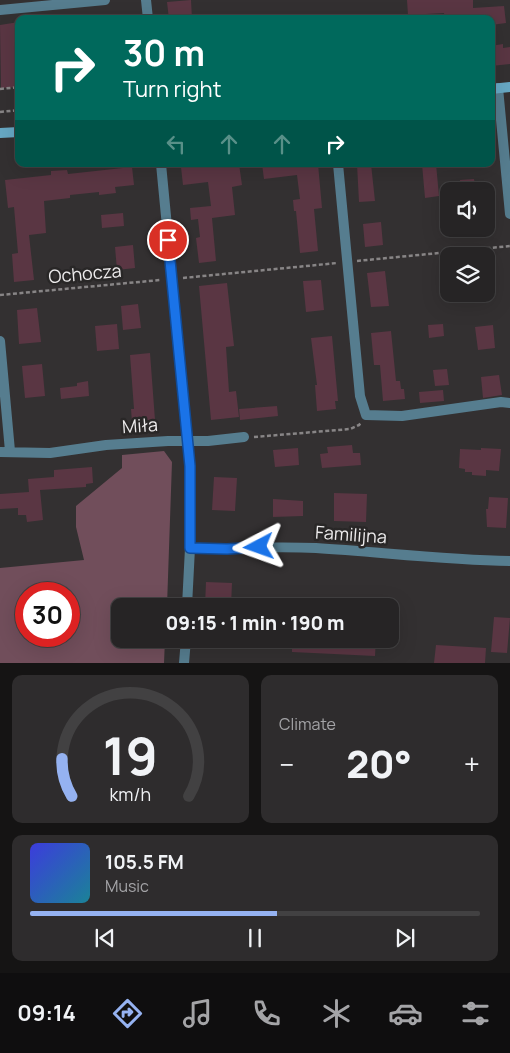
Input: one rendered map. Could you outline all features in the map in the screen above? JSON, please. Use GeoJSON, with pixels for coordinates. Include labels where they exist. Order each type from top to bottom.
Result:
{"type":"FeatureCollection","features":[{"type":"Feature","properties":{"kind":"main road"},"geometry":{"type":"LineString","coordinates":[[495,89],[510,87]]}},
{"type":"Feature","properties":{"kind":"main road"},"geometry":{"type":"LineString","coordinates":[[0,134],[15,132]]}},
{"type":"Feature","properties":{"kind":"street"},"geometry":{"type":"LineString","coordinates":[[0,10],[105,0]]}},
{"type":"Feature","properties":{"kind":"street"},"geometry":{"type":"LineString","coordinates":[[146,0],[148,15]]}},
{"type":"Feature","properties":{"kind":"street"},"geometry":{"type":"LineString","coordinates":[[495,89],[510,214]]}},
{"type":"Feature","properties":{"kind":"street"},"geometry":{"type":"LineString","coordinates":[[161,167],[190,466],[190,548],[187,598]]}},
{"type":"Feature","properties":{"kind":"street"},"geometry":{"type":"LineString","coordinates":[[338,167],[360,396],[366,415],[402,416],[501,402],[510,403]]}},
{"type":"Feature","properties":{"kind":"street"},"geometry":{"type":"LineString","coordinates":[[0,341],[5,452]]}},
{"type":"Feature","properties":{"kind":"street","name":"Miła"},"geometry":{"type":"LineString","coordinates":[[5,452],[50,453],[106,445],[168,441],[187,442],[244,437]]}},
{"type":"Feature","properties":{"kind":"street","name":"Familijna"},"geometry":{"type":"LineString","coordinates":[[190,548],[317,548],[442,559],[510,561]]}},
{"type":"Feature","properties":{"kind":"street"},"geometry":{"type":"LineString","coordinates":[[184,663],[185,648]]}},
{"type":"Feature","properties":{"kind":"path"},"geometry":{"type":"LineString","coordinates":[[0,89],[15,88]]}},
{"type":"Feature","properties":{"kind":"path"},"geometry":{"type":"LineString","coordinates":[[0,112],[15,110]]}},
{"type":"Feature","properties":{"kind":"path","name":"Ochocza"},"geometry":{"type":"LineString","coordinates":[[0,294],[172,279]]}},
{"type":"Feature","properties":{"kind":"path"},"geometry":{"type":"LineString","coordinates":[[244,437],[350,429],[359,425],[366,415]]}},
{"type":"Feature","properties":{"kind":"shaded area"},"geometry":{"type":"Polygon","coordinates":[[[164,451],[172,462],[167,598],[111,598],[111,648],[165,648],[164,663],[0,663],[0,568],[84,560],[76,527],[76,506],[122,468],[122,455],[164,451]]]}},
{"type":"Feature","properties":{"kind":"building"},"geometry":{"type":"Polygon","coordinates":[[[191,0],[192,15],[169,15],[167,2],[191,0]]]}},
{"type":"Feature","properties":{"kind":"building"},"geometry":{"type":"Polygon","coordinates":[[[407,0],[473,0],[473,8],[504,6],[506,23],[495,24],[495,15],[444,15],[444,13],[408,15],[407,0]]]}},
{"type":"Feature","properties":{"kind":"building"},"geometry":{"type":"Polygon","coordinates":[[[15,23],[15,87],[1,88],[0,25],[15,23]]]}},
{"type":"Feature","properties":{"kind":"building"},"geometry":{"type":"Polygon","coordinates":[[[503,44],[503,48],[510,47],[510,64],[495,66],[495,45],[503,44]]]}},
{"type":"Feature","properties":{"kind":"building"},"geometry":{"type":"Polygon","coordinates":[[[132,167],[134,185],[115,187],[116,193],[99,195],[99,192],[70,195],[70,198],[44,201],[46,233],[29,235],[34,280],[14,282],[12,254],[18,253],[14,207],[8,208],[5,180],[51,175],[51,171],[67,170],[68,174],[132,167]]]}},
{"type":"Feature","properties":{"kind":"building"},"geometry":{"type":"Polygon","coordinates":[[[181,167],[239,167],[242,185],[232,187],[235,215],[212,218],[216,261],[199,263],[196,238],[200,237],[198,219],[191,220],[190,208],[211,206],[208,182],[183,185],[181,167]]]}},
{"type":"Feature","properties":{"kind":"building"},"geometry":{"type":"Polygon","coordinates":[[[262,167],[318,167],[322,208],[314,209],[318,251],[300,253],[296,211],[294,211],[293,200],[300,199],[297,175],[264,179],[262,167]]]}},
{"type":"Feature","properties":{"kind":"building"},"geometry":{"type":"Polygon","coordinates":[[[357,167],[371,167],[375,201],[359,202],[357,167]]]}},
{"type":"Feature","properties":{"kind":"building"},"geometry":{"type":"Polygon","coordinates":[[[422,167],[436,167],[439,196],[425,198],[422,167]]]}},
{"type":"Feature","properties":{"kind":"building"},"geometry":{"type":"Polygon","coordinates":[[[474,179],[474,182],[460,182],[460,180],[474,179]]]}},
{"type":"Feature","properties":{"kind":"building"},"geometry":{"type":"Polygon","coordinates":[[[123,213],[124,226],[102,228],[101,215],[123,213]]]}},
{"type":"Feature","properties":{"kind":"building"},"geometry":{"type":"Polygon","coordinates":[[[381,222],[383,245],[365,247],[363,224],[381,222]]]}},
{"type":"Feature","properties":{"kind":"building"},"geometry":{"type":"Polygon","coordinates":[[[133,245],[135,268],[117,270],[115,247],[133,245]]]}},
{"type":"Feature","properties":{"kind":"building"},"geometry":{"type":"Polygon","coordinates":[[[385,271],[389,306],[371,307],[367,273],[385,271]]]}},
{"type":"Feature","properties":{"kind":"building"},"geometry":{"type":"Polygon","coordinates":[[[321,280],[324,310],[306,312],[303,281],[321,280]]]}},
{"type":"Feature","properties":{"kind":"building"},"geometry":{"type":"Polygon","coordinates":[[[227,283],[234,346],[226,347],[229,392],[236,391],[239,417],[211,420],[199,286],[227,283]]]}},
{"type":"Feature","properties":{"kind":"building"},"geometry":{"type":"Polygon","coordinates":[[[138,304],[141,328],[123,330],[121,306],[138,304]]]}},
{"type":"Feature","properties":{"kind":"building"},"geometry":{"type":"Polygon","coordinates":[[[37,308],[41,342],[19,344],[17,310],[37,308]]]}},
{"type":"Feature","properties":{"kind":"building"},"geometry":{"type":"Polygon","coordinates":[[[117,324],[119,349],[97,351],[95,326],[117,324]]]}},
{"type":"Feature","properties":{"kind":"building"},"geometry":{"type":"Polygon","coordinates":[[[443,324],[444,336],[429,338],[428,325],[443,324]]]}},
{"type":"Feature","properties":{"kind":"building"},"geometry":{"type":"Polygon","coordinates":[[[493,325],[495,348],[478,350],[475,327],[493,325]]]}},
{"type":"Feature","properties":{"kind":"building"},"geometry":{"type":"Polygon","coordinates":[[[391,331],[396,381],[400,381],[401,389],[404,389],[405,399],[383,401],[380,365],[374,365],[371,333],[391,331]]]}},
{"type":"Feature","properties":{"kind":"building"},"geometry":{"type":"Polygon","coordinates":[[[332,336],[338,401],[335,401],[336,409],[317,411],[315,385],[317,385],[311,338],[332,336]]]}},
{"type":"Feature","properties":{"kind":"building"},"geometry":{"type":"Polygon","coordinates":[[[150,353],[155,420],[132,422],[131,409],[134,409],[130,355],[150,353]]]}},
{"type":"Feature","properties":{"kind":"building"},"geometry":{"type":"Polygon","coordinates":[[[42,364],[45,396],[25,398],[22,366],[42,364]]]}},
{"type":"Feature","properties":{"kind":"building"},"geometry":{"type":"Polygon","coordinates":[[[447,369],[449,385],[435,386],[433,370],[447,369]]]}},
{"type":"Feature","properties":{"kind":"building"},"geometry":{"type":"Polygon","coordinates":[[[499,375],[502,395],[483,398],[481,377],[499,375]]]}},
{"type":"Feature","properties":{"kind":"building"},"geometry":{"type":"Polygon","coordinates":[[[88,381],[89,396],[61,399],[60,388],[77,386],[77,383],[88,381]]]}},
{"type":"Feature","properties":{"kind":"building"},"geometry":{"type":"Polygon","coordinates":[[[443,390],[444,401],[420,403],[419,392],[443,390]]]}},
{"type":"Feature","properties":{"kind":"building"},"geometry":{"type":"Polygon","coordinates":[[[277,406],[278,416],[240,420],[239,409],[277,406]]]}},
{"type":"Feature","properties":{"kind":"building"},"geometry":{"type":"Polygon","coordinates":[[[352,445],[353,453],[360,453],[361,465],[322,468],[320,454],[328,453],[327,447],[352,445]]]}},
{"type":"Feature","properties":{"kind":"building"},"geometry":{"type":"Polygon","coordinates":[[[298,448],[299,465],[275,467],[273,450],[298,448]]]}},
{"type":"Feature","properties":{"kind":"building"},"geometry":{"type":"Polygon","coordinates":[[[481,448],[501,449],[499,471],[486,470],[486,476],[472,475],[472,472],[465,472],[465,469],[459,468],[460,449],[481,450],[481,448]]]}},
{"type":"Feature","properties":{"kind":"building"},"geometry":{"type":"Polygon","coordinates":[[[92,467],[93,483],[86,484],[86,487],[40,490],[43,520],[27,522],[26,515],[18,515],[18,508],[0,509],[0,494],[29,492],[28,479],[54,477],[54,470],[92,467]]]}},
{"type":"Feature","properties":{"kind":"building"},"geometry":{"type":"Polygon","coordinates":[[[214,477],[237,478],[235,511],[212,510],[214,477]]]}},
{"type":"Feature","properties":{"kind":"building"},"geometry":{"type":"Polygon","coordinates":[[[334,493],[367,494],[366,522],[334,521],[334,493]]]}},
{"type":"Feature","properties":{"kind":"building"},"geometry":{"type":"Polygon","coordinates":[[[489,497],[508,498],[506,528],[487,527],[486,509],[488,509],[489,497]]]}},
{"type":"Feature","properties":{"kind":"building"},"geometry":{"type":"Polygon","coordinates":[[[273,499],[303,501],[303,516],[273,517],[273,499]]]}},
{"type":"Feature","properties":{"kind":"building"},"geometry":{"type":"Polygon","coordinates":[[[206,582],[232,583],[231,598],[205,598],[206,582]]]}},
{"type":"Feature","properties":{"kind":"building"},"geometry":{"type":"Polygon","coordinates":[[[494,617],[510,618],[507,653],[491,652],[494,617]]]}},
{"type":"Feature","properties":{"kind":"building"},"geometry":{"type":"Polygon","coordinates":[[[436,645],[486,648],[485,663],[434,663],[436,645]]]}},
{"type":"Feature","properties":{"kind":"building"},"geometry":{"type":"Polygon","coordinates":[[[292,648],[375,648],[375,656],[292,652],[292,648]]]}},
{"type":"Feature","properties":{"kind":"route"},"geometry":{"type":"LineString","coordinates":[[168,240],[190,466],[190,548],[227,549],[259,547]]}}]}
